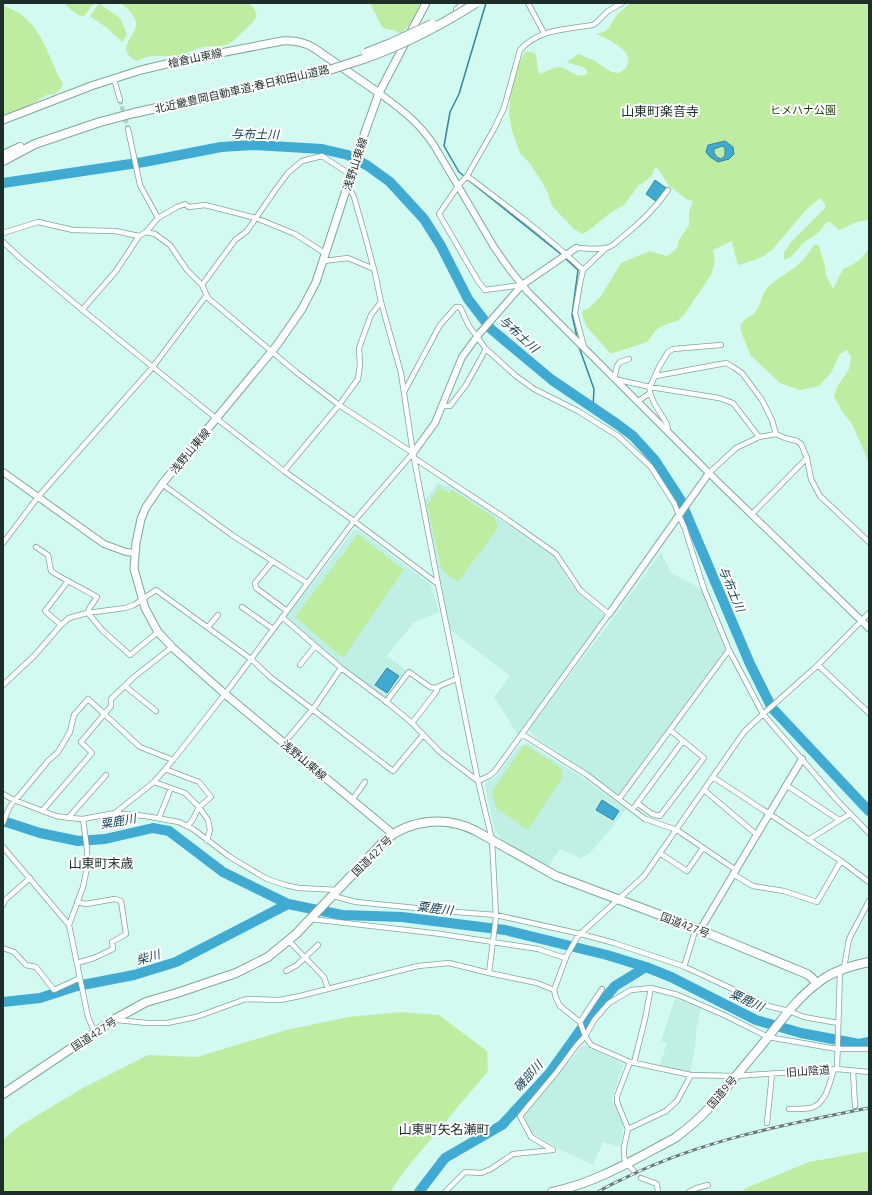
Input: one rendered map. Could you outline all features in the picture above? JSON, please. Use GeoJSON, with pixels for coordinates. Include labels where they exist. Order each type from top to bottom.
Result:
{"type":"FeatureCollection","features":[{"type":"Feature","properties":{"kind":"highway","name":"北近畿豊岡自動車道;春日和田山道路"},"geometry":{"type":"LineString","coordinates":[[3,154],[34,143],[65,129],[116,114],[303,74],[355,57],[391,43],[458,10],[468,3]]}},
{"type":"Feature","properties":{"kind":"highway","name":"北近畿豊岡自動車道;春日和田山道路"},"geometry":{"type":"LineString","coordinates":[[303,74],[318,74],[382,53],[422,35],[476,3]]}},
{"type":"Feature","properties":{"kind":"highway","name":"北近畿豊岡自動車道;春日和田山道路"},"geometry":{"type":"LineString","coordinates":[[3,161],[34,143]]}},
{"type":"Feature","properties":{"kind":"highway","name":"国道427号"},"geometry":{"type":"LineString","coordinates":[[3,1094],[115,1020],[146,1002],[177,994],[247,968],[268,957],[289,941],[393,834],[413,825],[425,822],[452,822],[464,825],[556,876],[698,929],[807,974],[817,984]]}},
{"type":"Feature","properties":{"kind":"highway","name":"国道9号"},"geometry":{"type":"LineString","coordinates":[[552,1192],[587,1182],[675,1138],[685,1131],[699,1119],[801,998],[817,984],[842,969],[869,962]]}},
{"type":"Feature","properties":{"kind":"main road","name":"浅野山東線"},"geometry":{"type":"LineString","coordinates":[[393,834],[225,694],[172,647],[158,632],[145,608],[134,569],[136,543],[141,519],[146,507],[162,484],[272,352],[302,309],[316,282],[379,93],[426,3]]}},
{"type":"Feature","properties":{"kind":"main road","name":"檜倉山東線"},"geometry":{"type":"LineString","coordinates":[[3,120],[77,91],[141,70],[275,42],[288,41],[303,43],[314,48],[379,93]]}},
{"type":"Feature","properties":{"kind":"street"},"geometry":{"type":"LineString","coordinates":[[528,3],[544,33]]}},
{"type":"Feature","properties":{"kind":"street"},"geometry":{"type":"LineString","coordinates":[[522,285],[485,290],[478,281],[439,214],[458,186],[467,176],[494,129],[504,108],[520,50],[526,43],[544,33],[592,26],[608,11],[622,3]]}},
{"type":"Feature","properties":{"kind":"street"},"geometry":{"type":"LineString","coordinates":[[114,79],[120,100]]}},
{"type":"Feature","properties":{"kind":"street"},"geometry":{"type":"LineString","coordinates":[[379,93],[420,126],[433,143],[494,247],[522,285],[709,474],[869,628]]}},
{"type":"Feature","properties":{"kind":"street"},"geometry":{"type":"LineString","coordinates":[[128,128],[140,185],[158,218]]}},
{"type":"Feature","properties":{"kind":"street"},"geometry":{"type":"LineString","coordinates":[[202,285],[234,240],[247,231],[288,173],[302,161],[322,156],[352,173]]}},
{"type":"Feature","properties":{"kind":"street"},"geometry":{"type":"LineString","coordinates":[[467,176],[526,221],[583,270]]}},
{"type":"Feature","properties":{"kind":"street"},"geometry":{"type":"LineString","coordinates":[[348,186],[354,197],[364,232],[381,302],[401,373],[414,456],[438,584],[478,781],[492,840],[496,916],[489,973]]}},
{"type":"Feature","properties":{"kind":"street"},"geometry":{"type":"LineString","coordinates":[[584,348],[575,313],[583,270],[606,248],[614,244],[632,229],[651,211],[668,190]]}},
{"type":"Feature","properties":{"kind":"street"},"geometry":{"type":"LineString","coordinates":[[82,310],[116,271],[139,236],[146,232],[158,218],[185,204],[189,207],[205,205],[256,218],[295,234],[325,258],[348,258],[374,269]]}},
{"type":"Feature","properties":{"kind":"street"},"geometry":{"type":"LineString","coordinates":[[3,233],[38,222],[73,230],[114,231],[139,236]]}},
{"type":"Feature","properties":{"kind":"street"},"geometry":{"type":"LineString","coordinates":[[146,232],[155,234],[170,245],[187,270],[202,285],[206,296],[296,372],[339,405],[556,554],[580,590],[609,614]]}},
{"type":"Feature","properties":{"kind":"street"},"geometry":{"type":"LineString","coordinates":[[3,242],[152,368],[284,471],[438,584]]}},
{"type":"Feature","properties":{"kind":"street"},"geometry":{"type":"LineString","coordinates":[[116,813],[154,782],[174,760],[354,521],[414,456],[435,423],[462,357],[478,335],[522,285],[576,248],[606,248]]}},
{"type":"Feature","properties":{"kind":"street"},"geometry":{"type":"LineString","coordinates":[[3,543],[38,498],[152,368],[206,296]]}},
{"type":"Feature","properties":{"kind":"street"},"geometry":{"type":"LineString","coordinates":[[284,471],[339,405],[358,379],[360,365],[359,348],[371,315],[381,302]]}},
{"type":"Feature","properties":{"kind":"street"},"geometry":{"type":"LineString","coordinates":[[404,393],[440,325],[456,307],[460,307],[469,326],[478,335],[486,349],[516,376],[534,389],[578,411],[618,436],[652,467],[680,513],[704,589],[729,650],[764,713],[850,814],[869,833]]}},
{"type":"Feature","properties":{"kind":"street"},"geometry":{"type":"LineString","coordinates":[[637,402],[650,390],[659,367],[668,352],[673,349],[720,345]]}},
{"type":"Feature","properties":{"kind":"street"},"geometry":{"type":"LineString","coordinates":[[442,406],[450,406],[466,385],[486,349]]}},
{"type":"Feature","properties":{"kind":"street"},"geometry":{"type":"LineString","coordinates":[[614,379],[617,366],[620,362],[629,359]]}},
{"type":"Feature","properties":{"kind":"street"},"geometry":{"type":"LineString","coordinates":[[656,376],[726,363],[742,373],[762,400],[772,420],[776,434]]}},
{"type":"Feature","properties":{"kind":"street"},"geometry":{"type":"LineString","coordinates":[[614,379],[650,390],[719,398],[733,403],[759,437]]}},
{"type":"Feature","properties":{"kind":"street"},"geometry":{"type":"LineString","coordinates":[[650,390],[654,403],[668,424],[668,432]]}},
{"type":"Feature","properties":{"kind":"street"},"geometry":{"type":"LineString","coordinates":[[478,781],[493,773],[641,571],[700,486],[709,474],[736,448],[759,437],[776,434],[801,444],[807,458],[811,479],[820,496],[869,542]]}},
{"type":"Feature","properties":{"kind":"street"},"geometry":{"type":"LineString","coordinates":[[751,514],[807,458]]}},
{"type":"Feature","properties":{"kind":"street"},"geometry":{"type":"LineString","coordinates":[[3,472],[104,544],[126,552],[135,553]]}},
{"type":"Feature","properties":{"kind":"street"},"geometry":{"type":"LineString","coordinates":[[162,484],[232,535],[307,583]]}},
{"type":"Feature","properties":{"kind":"street"},"geometry":{"type":"LineString","coordinates":[[36,547],[48,555],[51,571],[96,597],[88,613]]}},
{"type":"Feature","properties":{"kind":"street"},"geometry":{"type":"LineString","coordinates":[[273,561],[255,583],[256,588],[287,611]]}},
{"type":"Feature","properties":{"kind":"street"},"geometry":{"type":"LineString","coordinates":[[61,625],[45,611],[68,581]]}},
{"type":"Feature","properties":{"kind":"street"},"geometry":{"type":"LineString","coordinates":[[3,685],[34,656],[69,618],[88,613],[125,608],[134,605],[156,590],[251,659],[270,677],[393,771],[423,735]]}},
{"type":"Feature","properties":{"kind":"street"},"geometry":{"type":"LineString","coordinates":[[242,606],[273,629]]}},
{"type":"Feature","properties":{"kind":"street"},"geometry":{"type":"LineString","coordinates":[[88,613],[103,631],[130,655],[158,632]]}},
{"type":"Feature","properties":{"kind":"street"},"geometry":{"type":"LineString","coordinates":[[772,1074],[736,1076],[691,1074],[632,1063],[591,1044],[585,1036],[580,1022],[560,1006],[554,990],[566,956],[579,935],[644,876],[744,732],[818,665],[869,613]]}},
{"type":"Feature","properties":{"kind":"street"},"geometry":{"type":"LineString","coordinates":[[208,628],[218,615]]}},
{"type":"Feature","properties":{"kind":"street"},"geometry":{"type":"LineString","coordinates":[[282,617],[341,668],[412,723],[440,752],[478,781]]}},
{"type":"Feature","properties":{"kind":"street"},"geometry":{"type":"LineString","coordinates":[[300,665],[315,646]]}},
{"type":"Feature","properties":{"kind":"street"},"geometry":{"type":"LineString","coordinates":[[42,811],[92,752],[81,742],[111,706],[111,699],[134,677],[172,647]]}},
{"type":"Feature","properties":{"kind":"street"},"geometry":{"type":"LineString","coordinates":[[619,799],[729,650]]}},
{"type":"Feature","properties":{"kind":"street"},"geometry":{"type":"LineString","coordinates":[[818,665],[869,713]]}},
{"type":"Feature","properties":{"kind":"street"},"geometry":{"type":"LineString","coordinates":[[284,743],[341,668]]}},
{"type":"Feature","properties":{"kind":"street"},"geometry":{"type":"LineString","coordinates":[[386,702],[408,672],[430,688],[438,687],[458,678]]}},
{"type":"Feature","properties":{"kind":"street"},"geometry":{"type":"LineString","coordinates":[[125,686],[156,711]]}},
{"type":"Feature","properties":{"kind":"street"},"geometry":{"type":"LineString","coordinates":[[412,723],[436,692],[438,687]]}},
{"type":"Feature","properties":{"kind":"street"},"geometry":{"type":"LineString","coordinates":[[3,823],[9,807],[14,800],[48,761],[58,752],[70,732],[74,715],[88,699],[140,747],[174,760]]}},
{"type":"Feature","properties":{"kind":"street"},"geometry":{"type":"LineString","coordinates":[[638,803],[652,814],[660,816],[704,758],[670,730]]}},
{"type":"Feature","properties":{"kind":"street"},"geometry":{"type":"LineString","coordinates":[[522,734],[587,775],[645,819],[677,830],[753,886],[784,891],[817,902],[841,861]]}},
{"type":"Feature","properties":{"kind":"street"},"geometry":{"type":"LineString","coordinates":[[633,809],[683,741]]}},
{"type":"Feature","properties":{"kind":"street"},"geometry":{"type":"LineString","coordinates":[[684,967],[698,929],[802,759]]}},
{"type":"Feature","properties":{"kind":"street"},"geometry":{"type":"LineString","coordinates":[[165,770],[198,782],[211,797],[200,807],[187,826]]}},
{"type":"Feature","properties":{"kind":"street"},"geometry":{"type":"LineString","coordinates":[[68,818],[106,775]]}},
{"type":"Feature","properties":{"kind":"street"},"geometry":{"type":"LineString","coordinates":[[713,777],[841,861],[869,882]]}},
{"type":"Feature","properties":{"kind":"street"},"geometry":{"type":"LineString","coordinates":[[154,782],[185,793],[200,807],[208,820],[210,830],[207,840]]}},
{"type":"Feature","properties":{"kind":"street"},"geometry":{"type":"LineString","coordinates":[[352,800],[365,782]]}},
{"type":"Feature","properties":{"kind":"street"},"geometry":{"type":"LineString","coordinates":[[786,785],[839,820]]}},
{"type":"Feature","properties":{"kind":"street"},"geometry":{"type":"LineString","coordinates":[[159,818],[171,788]]}},
{"type":"Feature","properties":{"kind":"street"},"geometry":{"type":"LineString","coordinates":[[704,790],[756,834]]}},
{"type":"Feature","properties":{"kind":"street"},"geometry":{"type":"LineString","coordinates":[[3,794],[42,811],[68,818],[83,819],[116,813],[180,822],[193,829],[230,857],[267,879],[285,885],[334,895],[356,902],[496,916],[614,943],[684,967],[768,1006],[804,1017],[838,1023]]}},
{"type":"Feature","properties":{"kind":"street"},"geometry":{"type":"LineString","coordinates":[[808,840],[850,814]]}},
{"type":"Feature","properties":{"kind":"street"},"geometry":{"type":"LineString","coordinates":[[83,819],[87,849],[87,868],[83,887],[69,925],[70,936],[84,992],[88,1017],[95,1033]]}},
{"type":"Feature","properties":{"kind":"street"},"geometry":{"type":"LineString","coordinates":[[3,847],[69,925]]}},
{"type":"Feature","properties":{"kind":"street"},"geometry":{"type":"LineString","coordinates":[[660,854],[686,871],[703,848]]}},
{"type":"Feature","properties":{"kind":"street"},"geometry":{"type":"LineString","coordinates":[[3,905],[5,900],[30,878]]}},
{"type":"Feature","properties":{"kind":"street"},"geometry":{"type":"LineString","coordinates":[[77,902],[86,904],[115,899],[121,901],[126,934],[112,942],[113,950],[77,963]]}},
{"type":"Feature","properties":{"kind":"street"},"geometry":{"type":"LineString","coordinates":[[789,1109],[811,1108],[819,1103],[829,1087],[835,1069],[842,969],[849,939],[869,901]]}},
{"type":"Feature","properties":{"kind":"street"},"geometry":{"type":"LineString","coordinates":[[312,918],[493,941],[538,949],[566,956]]}},
{"type":"Feature","properties":{"kind":"street"},"geometry":{"type":"LineString","coordinates":[[289,941],[324,976],[328,989]]}},
{"type":"Feature","properties":{"kind":"street"},"geometry":{"type":"LineString","coordinates":[[286,971],[297,965],[318,945]]}},
{"type":"Feature","properties":{"kind":"street"},"geometry":{"type":"LineString","coordinates":[[3,948],[14,952],[26,966],[36,967],[54,990],[80,979]]}},
{"type":"Feature","properties":{"kind":"street"},"geometry":{"type":"LineString","coordinates":[[115,1020],[167,1023],[196,1017],[246,1000],[280,1000],[418,966],[449,963],[537,983],[554,990]]}},
{"type":"Feature","properties":{"kind":"street"},"geometry":{"type":"LineString","coordinates":[[634,1172],[626,1163],[624,1157],[624,1147],[628,1129],[617,1102],[617,1096],[632,1063],[645,1019],[651,988]]}},
{"type":"Feature","properties":{"kind":"street"},"geometry":{"type":"LineString","coordinates":[[445,1192],[465,1172],[481,1173],[491,1169],[513,1154],[553,1150],[531,1137],[520,1116],[585,1036],[595,1019],[608,1003],[631,990],[651,988],[675,994],[769,1035],[837,1047],[869,1049]]}},
{"type":"Feature","properties":{"kind":"street"},"geometry":{"type":"LineString","coordinates":[[580,1022],[602,989]]}},
{"type":"Feature","properties":{"kind":"street","name":"旧山陰道"},"geometry":{"type":"LineString","coordinates":[[767,1123],[772,1074],[835,1069],[869,1072]]}},
{"type":"Feature","properties":{"kind":"street"},"geometry":{"type":"LineString","coordinates":[[853,1071],[855,1106]]}},
{"type":"Feature","properties":{"kind":"street"},"geometry":{"type":"LineString","coordinates":[[628,1129],[666,1111],[677,1101],[691,1074]]}},
{"type":"Feature","properties":{"kind":"street"},"geometry":{"type":"LineString","coordinates":[[641,1178],[657,1184],[658,1192]]}},
{"type":"Feature","properties":{"kind":"street"},"geometry":{"type":"LineString","coordinates":[[689,1192],[708,1185]]}},
{"type":"Feature","properties":{"kind":"shaded area"},"geometry":{"type":"Polygon","coordinates":[[[438,483],[447,487],[449,484],[553,556],[575,590],[605,617],[518,735],[494,697],[510,676],[449,629],[424,501],[438,483]]]}},
{"type":"Feature","properties":{"kind":"shaded area"},"geometry":{"type":"Polygon","coordinates":[[[357,529],[431,585],[439,612],[414,622],[387,656],[407,671],[388,698],[385,698],[344,668],[286,617],[354,530],[357,529]]]}},
{"type":"Feature","properties":{"kind":"shaded area"},"geometry":{"type":"Polygon","coordinates":[[[661,552],[671,573],[700,588],[725,650],[619,795],[582,768],[533,736],[528,730],[661,552]]]}},
{"type":"Feature","properties":{"kind":"shaded area"},"geometry":{"type":"Polygon","coordinates":[[[527,743],[586,780],[626,809],[589,854],[580,858],[560,849],[549,866],[503,842],[494,829],[485,786],[487,782],[496,777],[519,746],[527,743]]]}},
{"type":"Feature","properties":{"kind":"shaded area"},"geometry":{"type":"Polygon","coordinates":[[[675,998],[701,1008],[690,1072],[659,1067],[667,1043],[661,1041],[675,998]]]}},
{"type":"Feature","properties":{"kind":"shaded area"},"geometry":{"type":"Polygon","coordinates":[[[583,1045],[618,1061],[623,1066],[612,1098],[623,1124],[621,1147],[603,1142],[593,1165],[558,1149],[533,1134],[524,1116],[583,1045]]]}},
{"type":"Feature","properties":{"kind":"green space"},"geometry":{"type":"Polygon","coordinates":[[[64,3],[94,3],[84,16],[80,16],[64,3]]]}},
{"type":"Feature","properties":{"kind":"green space"},"geometry":{"type":"Polygon","coordinates":[[[99,3],[121,19],[127,35],[122,42],[106,27],[90,16],[99,3]]]}},
{"type":"Feature","properties":{"kind":"green space"},"geometry":{"type":"Polygon","coordinates":[[[121,3],[249,3],[256,12],[256,18],[252,24],[229,44],[203,47],[178,55],[150,56],[137,61],[128,54],[126,49],[127,44],[135,30],[135,19],[131,12],[121,3]]]}},
{"type":"Feature","properties":{"kind":"green space"},"geometry":{"type":"Polygon","coordinates":[[[370,3],[420,3],[412,22],[401,34],[394,30],[382,27],[370,3]]]}},
{"type":"Feature","properties":{"kind":"green space","name":"ヒメハナ公園"},"geometry":{"type":"Polygon","coordinates":[[[631,3],[869,3],[869,220],[857,222],[839,230],[830,222],[826,223],[818,233],[803,243],[791,257],[784,260],[784,252],[792,241],[825,208],[825,204],[820,198],[806,210],[772,250],[762,257],[740,265],[737,263],[732,241],[713,250],[715,262],[711,275],[683,316],[677,321],[657,329],[647,342],[610,353],[586,326],[582,314],[583,310],[588,309],[601,296],[621,263],[650,251],[666,256],[677,248],[679,240],[689,225],[689,212],[693,201],[688,200],[669,186],[657,167],[653,170],[653,174],[646,181],[639,185],[624,205],[610,213],[583,234],[575,230],[552,206],[547,191],[540,179],[531,165],[520,153],[512,131],[509,114],[512,78],[525,52],[533,52],[536,55],[538,71],[541,74],[552,68],[559,67],[567,69],[580,76],[588,73],[584,68],[567,62],[578,54],[593,60],[614,73],[624,70],[627,66],[628,60],[624,50],[613,42],[596,34],[607,30],[618,14],[631,3]]]}},
{"type":"Feature","properties":{"kind":"green space"},"geometry":{"type":"Polygon","coordinates":[[[3,5],[22,15],[31,24],[42,40],[63,84],[55,94],[47,95],[23,109],[3,115],[3,5]]]}},
{"type":"Feature","properties":{"kind":"green space"},"geometry":{"type":"Polygon","coordinates":[[[815,244],[819,246],[826,275],[833,289],[843,269],[858,261],[864,256],[869,248],[869,463],[852,424],[842,411],[834,396],[837,387],[849,369],[851,357],[847,350],[840,354],[831,373],[820,385],[799,390],[780,383],[751,356],[741,332],[741,324],[754,314],[768,287],[800,263],[815,244]]]}},
{"type":"Feature","properties":{"kind":"green space"},"geometry":{"type":"Polygon","coordinates":[[[439,487],[449,493],[452,490],[495,518],[498,528],[458,582],[446,574],[441,567],[427,505],[439,487]]]}},
{"type":"Feature","properties":{"kind":"green space"},"geometry":{"type":"Polygon","coordinates":[[[358,534],[404,570],[343,658],[295,617],[358,534]]]}},
{"type":"Feature","properties":{"kind":"green space"},"geometry":{"type":"Polygon","coordinates":[[[526,745],[561,768],[563,777],[528,830],[496,808],[492,791],[523,747],[526,745]]]}},
{"type":"Feature","properties":{"kind":"green space"},"geometry":{"type":"Polygon","coordinates":[[[400,1012],[439,1015],[487,1051],[488,1071],[405,1170],[390,1192],[3,1192],[3,1140],[18,1127],[83,1088],[148,1055],[197,1057],[286,1030],[349,1017],[400,1012]]]}},
{"type":"Feature","properties":{"kind":"green space"},"geometry":{"type":"Polygon","coordinates":[[[869,1151],[869,1192],[742,1192],[746,1188],[809,1162],[869,1151]]]}},
{"type":"Feature","properties":{"kind":"water"},"geometry":{"type":"Polygon","coordinates":[[[725,141],[733,147],[734,154],[729,159],[718,162],[710,157],[706,152],[708,145],[725,141]],[[722,146],[714,149],[714,153],[721,159],[725,156],[725,148],[722,146]]]}},
{"type":"Feature","properties":{"kind":"water"},"geometry":{"type":"Polygon","coordinates":[[[655,180],[666,188],[657,202],[646,194],[655,180]]]}},
{"type":"Feature","properties":{"kind":"water"},"geometry":{"type":"Polygon","coordinates":[[[387,668],[399,676],[387,693],[375,685],[387,668]]]}},
{"type":"Feature","properties":{"kind":"water"},"geometry":{"type":"Polygon","coordinates":[[[602,800],[619,811],[613,820],[596,810],[602,800]]]}},
{"type":"Feature","properties":{"kind":"waterway"},"geometry":{"type":"LineString","coordinates":[[464,176],[459,172],[444,146],[450,112],[459,94],[486,3]]}},
{"type":"Feature","properties":{"kind":"waterway","name":"与布土川"},"geometry":{"type":"LineString","coordinates":[[3,183],[144,162],[221,147],[253,145],[322,149],[348,155],[368,166],[390,182],[424,219],[441,246],[468,299],[491,329],[552,380],[633,436],[654,459],[680,499],[750,664],[772,708],[869,811]]}},
{"type":"Feature","properties":{"kind":"waterway"},"geometry":{"type":"LineString","coordinates":[[467,179],[562,255]]}},
{"type":"Feature","properties":{"kind":"waterway"},"geometry":{"type":"LineString","coordinates":[[565,258],[578,270],[572,315],[577,337]]}},
{"type":"Feature","properties":{"kind":"waterway"},"geometry":{"type":"LineString","coordinates":[[579,347],[594,389],[593,408]]}},
{"type":"Feature","properties":{"kind":"waterway","name":"粟鹿川"},"geometry":{"type":"LineString","coordinates":[[3,821],[40,833],[78,841],[105,839],[153,828],[169,831],[223,872],[288,904],[342,915],[402,917],[505,930],[607,955],[646,967],[671,977],[756,1020],[801,1033],[859,1044],[869,1042]]}},
{"type":"Feature","properties":{"kind":"waterway","name":"柴川"},"geometry":{"type":"LineString","coordinates":[[3,1002],[40,998],[77,986],[134,975],[176,962],[288,904]]}},
{"type":"Feature","properties":{"kind":"waterway","name":"磯部川"},"geometry":{"type":"LineString","coordinates":[[419,1192],[445,1158],[502,1125],[549,1074],[594,1011],[615,986],[646,967]]}},
{"type":"Feature","properties":{"kind":"tunnel"},"geometry":{"type":"LineString","coordinates":[[120,100],[128,129]]}},
{"type":"Feature","properties":{"kind":"tunnel"},"geometry":{"type":"LineString","coordinates":[[634,1171],[641,1178]]}},
{"type":"Feature","properties":{"kind":"railway"},"geometry":{"type":"LineString","coordinates":[[598,1192],[656,1164],[715,1143],[776,1127],[869,1108]]}},
{"type":"Feature","properties":{"kind":"district","name":"山東町楽音寺"},"geometry":{"type":"Point","coordinates":[660,111]}},
{"type":"Feature","properties":{"kind":"district","name":"山東町末歳"},"geometry":{"type":"Point","coordinates":[101,863]}},
{"type":"Feature","properties":{"kind":"district","name":"山東町矢名瀬町"},"geometry":{"type":"Point","coordinates":[444,1129]}}]}
